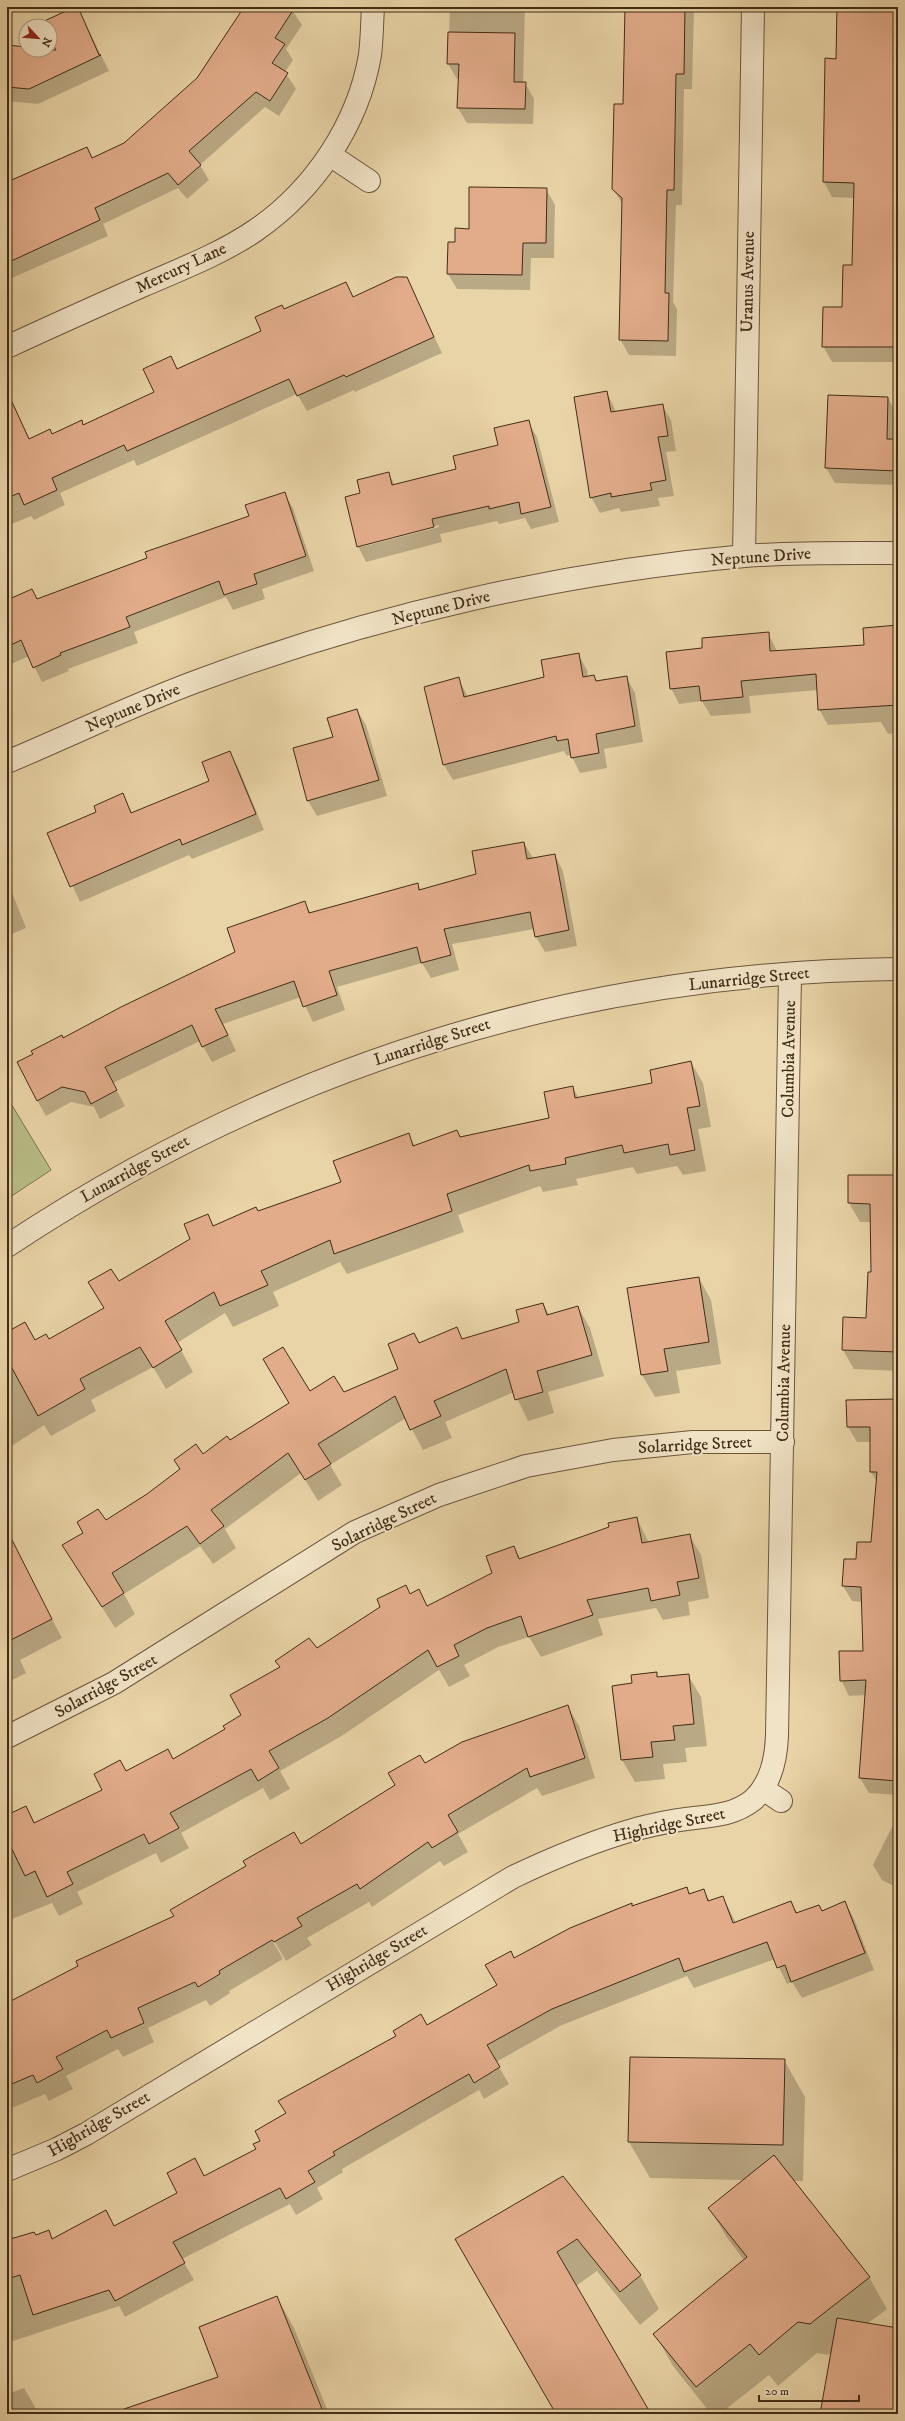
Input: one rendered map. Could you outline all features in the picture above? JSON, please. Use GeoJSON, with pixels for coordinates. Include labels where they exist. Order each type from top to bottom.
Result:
{"type":"FeatureCollection","features":[{"type":"Feature","properties":{"kind":"street","name":"Mercury Lane"},"geometry":{"type":"LineString","coordinates":[[7,347],[235,244],[256,230],[296,197],[330,155],[349,120],[363,82],[370,55],[373,7]]}},
{"type":"Feature","properties":{"kind":"street","name":"Uranus Avenue"},"geometry":{"type":"LineString","coordinates":[[744,556],[753,7]]}},
{"type":"Feature","properties":{"kind":"street"},"geometry":{"type":"LineString","coordinates":[[330,155],[369,181]]}},
{"type":"Feature","properties":{"kind":"street","name":"Neptune Drive"},"geometry":{"type":"LineString","coordinates":[[7,762],[202,679],[363,627],[479,598],[536,586],[641,569],[744,556],[796,553],[898,553]]}},
{"type":"Feature","properties":{"kind":"street","name":"Lunarridge Street"},"geometry":{"type":"LineString","coordinates":[[7,1246],[80,1199],[187,1140],[252,1108],[375,1059],[502,1020],[565,1005],[679,986],[790,974],[898,969]]}},
{"type":"Feature","properties":{"kind":"street","name":"Columbia Avenue"},"geometry":{"type":"LineString","coordinates":[[763,1789],[775,1763],[777,1750],[790,974]]}},
{"type":"Feature","properties":{"kind":"street","name":"Solarridge Street"},"geometry":{"type":"LineString","coordinates":[[7,1737],[121,1680],[355,1532],[438,1495],[526,1466],[613,1450],[693,1442],[783,1442]]}},
{"type":"Feature","properties":{"kind":"street"},"geometry":{"type":"LineString","coordinates":[[763,1789],[781,1801]]}},
{"type":"Feature","properties":{"kind":"street","name":"Highridge Street"},"geometry":{"type":"LineString","coordinates":[[7,2170],[57,2149],[86,2134],[513,1877],[572,1851],[633,1830],[660,1823],[727,1814],[753,1800],[763,1789]]}},
{"type":"Feature","properties":{"kind":"green space"},"geometry":{"type":"Polygon","coordinates":[[[7,1097],[51,1170],[7,1199],[7,1097]]]}},
{"type":"Feature","properties":{"kind":"building"},"geometry":{"type":"Polygon","coordinates":[[[78,7],[99,55],[101,55],[29,89],[7,87],[7,45],[18,46],[18,58],[58,58],[58,18],[51,18],[78,7]]]}},
{"type":"Feature","properties":{"kind":"building"},"geometry":{"type":"Polygon","coordinates":[[[244,7],[295,7],[275,38],[285,44],[272,63],[288,73],[270,101],[256,92],[189,151],[201,165],[178,185],[168,173],[95,208],[100,220],[7,263],[7,182],[87,147],[92,158],[124,143],[197,78],[244,7]]]}},
{"type":"Feature","properties":{"kind":"building"},"geometry":{"type":"Polygon","coordinates":[[[625,7],[685,7],[684,74],[676,74],[674,190],[667,190],[665,293],[669,293],[668,341],[619,340],[622,198],[612,189],[614,104],[623,104],[625,7]]]}},
{"type":"Feature","properties":{"kind":"building"},"geometry":{"type":"Polygon","coordinates":[[[837,7],[898,7],[898,347],[822,347],[823,307],[842,307],[843,265],[852,265],[854,183],[823,182],[825,58],[836,59],[837,7]]]}},
{"type":"Feature","properties":{"kind":"building"},"geometry":{"type":"Polygon","coordinates":[[[448,32],[515,33],[514,82],[526,82],[525,109],[457,108],[459,64],[447,64],[448,32]]]}},
{"type":"Feature","properties":{"kind":"building"},"geometry":{"type":"Polygon","coordinates":[[[469,187],[547,188],[546,243],[523,243],[522,275],[447,274],[448,242],[455,242],[455,228],[469,229],[469,187]]]}},
{"type":"Feature","properties":{"kind":"building"},"geometry":{"type":"Polygon","coordinates":[[[396,277],[407,277],[434,337],[346,377],[344,375],[297,396],[289,379],[127,451],[124,445],[52,478],[57,490],[24,505],[19,493],[7,498],[7,391],[29,439],[50,429],[52,434],[82,420],[83,425],[154,392],[143,369],[171,356],[177,369],[261,331],[255,317],[282,305],[284,309],[346,282],[353,297],[396,277]]]}},
{"type":"Feature","properties":{"kind":"building"},"geometry":{"type":"Polygon","coordinates":[[[607,391],[611,412],[663,404],[668,436],[658,437],[666,480],[650,483],[652,490],[611,497],[611,493],[590,498],[574,397],[607,391]]]}},
{"type":"Feature","properties":{"kind":"building"},"geometry":{"type":"Polygon","coordinates":[[[828,395],[888,397],[887,439],[898,439],[898,471],[825,468],[828,395]]]}},
{"type":"Feature","properties":{"kind":"building"},"geometry":{"type":"Polygon","coordinates":[[[529,420],[551,507],[521,514],[519,502],[489,509],[489,506],[432,519],[434,527],[357,547],[345,497],[360,493],[357,480],[389,472],[392,485],[456,469],[453,456],[498,445],[494,428],[529,420]]]}},
{"type":"Feature","properties":{"kind":"building"},"geometry":{"type":"Polygon","coordinates":[[[285,492],[306,556],[254,574],[257,584],[224,595],[219,581],[126,617],[130,627],[60,653],[61,655],[33,668],[21,640],[7,647],[7,600],[32,589],[37,599],[147,558],[145,552],[249,516],[245,505],[285,492]]]}},
{"type":"Feature","properties":{"kind":"building"},"geometry":{"type":"Polygon","coordinates":[[[898,625],[898,705],[818,710],[816,674],[741,681],[743,697],[701,701],[699,686],[670,689],[666,652],[702,648],[702,638],[769,632],[770,651],[864,645],[863,628],[898,625]]]}},
{"type":"Feature","properties":{"kind":"building"},"geometry":{"type":"Polygon","coordinates":[[[579,653],[583,677],[594,675],[596,681],[627,676],[635,726],[596,734],[599,753],[571,758],[568,739],[557,741],[556,736],[443,765],[424,687],[459,677],[464,697],[544,677],[541,660],[579,653]]]}},
{"type":"Feature","properties":{"kind":"building"},"geometry":{"type":"Polygon","coordinates":[[[357,709],[379,780],[307,801],[293,748],[333,737],[327,718],[357,709]]]}},
{"type":"Feature","properties":{"kind":"building"},"geometry":{"type":"Polygon","coordinates":[[[230,751],[256,814],[182,845],[180,839],[70,887],[47,833],[96,812],[94,806],[123,793],[131,813],[209,781],[202,762],[230,751]]]}},
{"type":"Feature","properties":{"kind":"building"},"geometry":{"type":"Polygon","coordinates":[[[524,842],[527,859],[555,854],[569,930],[535,937],[530,912],[444,929],[451,955],[421,963],[417,947],[329,971],[337,995],[303,1007],[294,981],[215,1009],[228,1035],[202,1047],[192,1025],[105,1067],[117,1090],[91,1104],[85,1092],[62,1087],[37,1101],[17,1062],[33,1054],[31,1051],[62,1035],[63,1038],[121,1007],[235,952],[227,928],[305,901],[309,913],[418,883],[419,890],[476,874],[472,851],[524,842]]]}},
{"type":"Feature","properties":{"kind":"building"},"geometry":{"type":"Polygon","coordinates":[[[691,1061],[700,1106],[687,1108],[695,1150],[670,1155],[668,1144],[624,1153],[622,1145],[565,1158],[566,1164],[530,1171],[529,1165],[447,1194],[452,1211],[334,1254],[330,1240],[261,1271],[268,1285],[220,1306],[214,1292],[165,1321],[182,1350],[153,1368],[140,1347],[80,1379],[85,1389],[38,1416],[7,1359],[7,1332],[25,1322],[35,1340],[46,1334],[49,1339],[104,1308],[88,1282],[111,1269],[119,1281],[190,1239],[184,1224],[208,1214],[213,1226],[256,1207],[258,1211],[341,1182],[333,1161],[409,1133],[413,1146],[457,1130],[460,1137],[549,1118],[544,1092],[573,1086],[575,1098],[652,1083],[650,1070],[691,1061]]]}},
{"type":"Feature","properties":{"kind":"building"},"geometry":{"type":"Polygon","coordinates":[[[848,1175],[898,1175],[898,1352],[842,1350],[843,1317],[866,1318],[868,1272],[871,1272],[870,1204],[848,1203],[848,1175]]]}},
{"type":"Feature","properties":{"kind":"building"},"geometry":{"type":"Polygon","coordinates":[[[699,1277],[709,1342],[664,1349],[668,1371],[641,1375],[627,1288],[699,1277]]]}},
{"type":"Feature","properties":{"kind":"building"},"geometry":{"type":"Polygon","coordinates":[[[543,1303],[547,1315],[578,1306],[592,1355],[537,1371],[543,1392],[515,1400],[506,1369],[434,1401],[441,1416],[410,1430],[395,1396],[318,1444],[331,1464],[305,1480],[288,1453],[211,1510],[224,1526],[200,1544],[187,1526],[112,1573],[124,1593],[102,1607],[62,1545],[83,1533],[77,1522],[98,1509],[106,1520],[147,1494],[180,1469],[174,1460],[196,1444],[203,1454],[227,1436],[230,1440],[289,1403],[263,1359],[283,1347],[310,1391],[334,1376],[344,1392],[398,1369],[388,1344],[414,1333],[419,1343],[457,1327],[462,1339],[519,1322],[516,1310],[543,1303]]]}},
{"type":"Feature","properties":{"kind":"building"},"geometry":{"type":"Polygon","coordinates":[[[898,1399],[898,1781],[859,1778],[866,1680],[840,1681],[839,1651],[863,1651],[861,1587],[842,1586],[844,1559],[856,1559],[857,1542],[871,1542],[877,1472],[870,1472],[870,1427],[847,1427],[846,1400],[898,1399]]]}},
{"type":"Feature","properties":{"kind":"building"},"geometry":{"type":"Polygon","coordinates":[[[637,1517],[642,1543],[690,1534],[699,1578],[677,1582],[680,1595],[651,1601],[648,1588],[587,1600],[593,1615],[528,1637],[521,1616],[487,1628],[454,1645],[459,1656],[437,1667],[428,1650],[328,1718],[269,1751],[279,1768],[258,1781],[251,1769],[170,1813],[179,1828],[149,1844],[144,1834],[67,1872],[73,1884],[47,1897],[35,1871],[25,1876],[7,1839],[7,1815],[26,1806],[34,1823],[102,1790],[94,1774],[120,1760],[126,1771],[168,1749],[173,1759],[225,1729],[223,1726],[241,1715],[230,1695],[280,1667],[275,1661],[309,1638],[317,1648],[380,1607],[377,1599],[406,1585],[410,1594],[419,1589],[427,1606],[492,1573],[486,1556],[514,1546],[519,1559],[609,1527],[608,1523],[637,1517]]]}},
{"type":"Feature","properties":{"kind":"building"},"geometry":{"type":"Polygon","coordinates":[[[7,1530],[52,1619],[7,1642],[7,1530]]]}},
{"type":"Feature","properties":{"kind":"building"},"geometry":{"type":"Polygon","coordinates":[[[657,1672],[657,1677],[689,1674],[694,1724],[673,1726],[675,1740],[651,1742],[653,1757],[621,1760],[612,1686],[632,1683],[631,1675],[657,1672]]]}},
{"type":"Feature","properties":{"kind":"building"},"geometry":{"type":"Polygon","coordinates":[[[568,1705],[585,1758],[530,1777],[527,1768],[448,1815],[458,1832],[432,1848],[428,1842],[360,1889],[357,1884],[297,1918],[302,1926],[274,1942],[272,1940],[219,1971],[220,1974],[198,1987],[195,1982],[138,2008],[144,2023],[111,2038],[107,2030],[56,2057],[63,2069],[37,2083],[33,2075],[7,2086],[7,2003],[78,1966],[76,1961],[174,1916],[170,1910],[246,1866],[243,1861],[294,1832],[301,1844],[395,1785],[388,1773],[420,1755],[425,1763],[462,1742],[568,1705]]]}},
{"type":"Feature","properties":{"kind":"building"},"geometry":{"type":"Polygon","coordinates":[[[687,1887],[689,1894],[704,1889],[708,1901],[723,1896],[733,1923],[791,1901],[796,1913],[819,1905],[822,1911],[845,1901],[865,1953],[791,1982],[785,1965],[777,1968],[767,1942],[684,1972],[679,1958],[552,2009],[487,2045],[500,2067],[474,2083],[469,2074],[333,2152],[335,2155],[308,2171],[315,2182],[286,2199],[280,2188],[173,2242],[185,2263],[115,2301],[109,2290],[33,2315],[20,2275],[7,2279],[7,2240],[34,2232],[36,2235],[49,2230],[52,2239],[106,2210],[114,2226],[177,2193],[167,2173],[195,2158],[204,2176],[256,2149],[253,2144],[260,2141],[255,2131],[286,2113],[278,2101],[396,2036],[393,2031],[421,2014],[427,2025],[497,1985],[485,1965],[511,1951],[514,1958],[570,1928],[632,1903],[632,1906],[687,1887]]]}},
{"type":"Feature","properties":{"kind":"building"},"geometry":{"type":"Polygon","coordinates":[[[630,2057],[785,2059],[783,2145],[628,2142],[630,2057]]]}},
{"type":"Feature","properties":{"kind":"building"},"geometry":{"type":"Polygon","coordinates":[[[774,2155],[870,2277],[810,2324],[798,2322],[759,2355],[750,2344],[696,2387],[653,2334],[747,2257],[708,2208],[774,2155]]]}},
{"type":"Feature","properties":{"kind":"building"},"geometry":{"type":"Polygon","coordinates":[[[563,2176],[641,2275],[620,2292],[577,2239],[557,2252],[651,2414],[556,2414],[455,2239],[563,2176]]]}},
{"type":"Feature","properties":{"kind":"building"},"geometry":{"type":"Polygon","coordinates":[[[277,2296],[324,2414],[125,2414],[124,2409],[218,2377],[199,2327],[277,2296]]]}},
{"type":"Feature","properties":{"kind":"building"},"geometry":{"type":"Polygon","coordinates":[[[837,2318],[898,2328],[898,2414],[820,2414],[837,2318]]]}}]}
